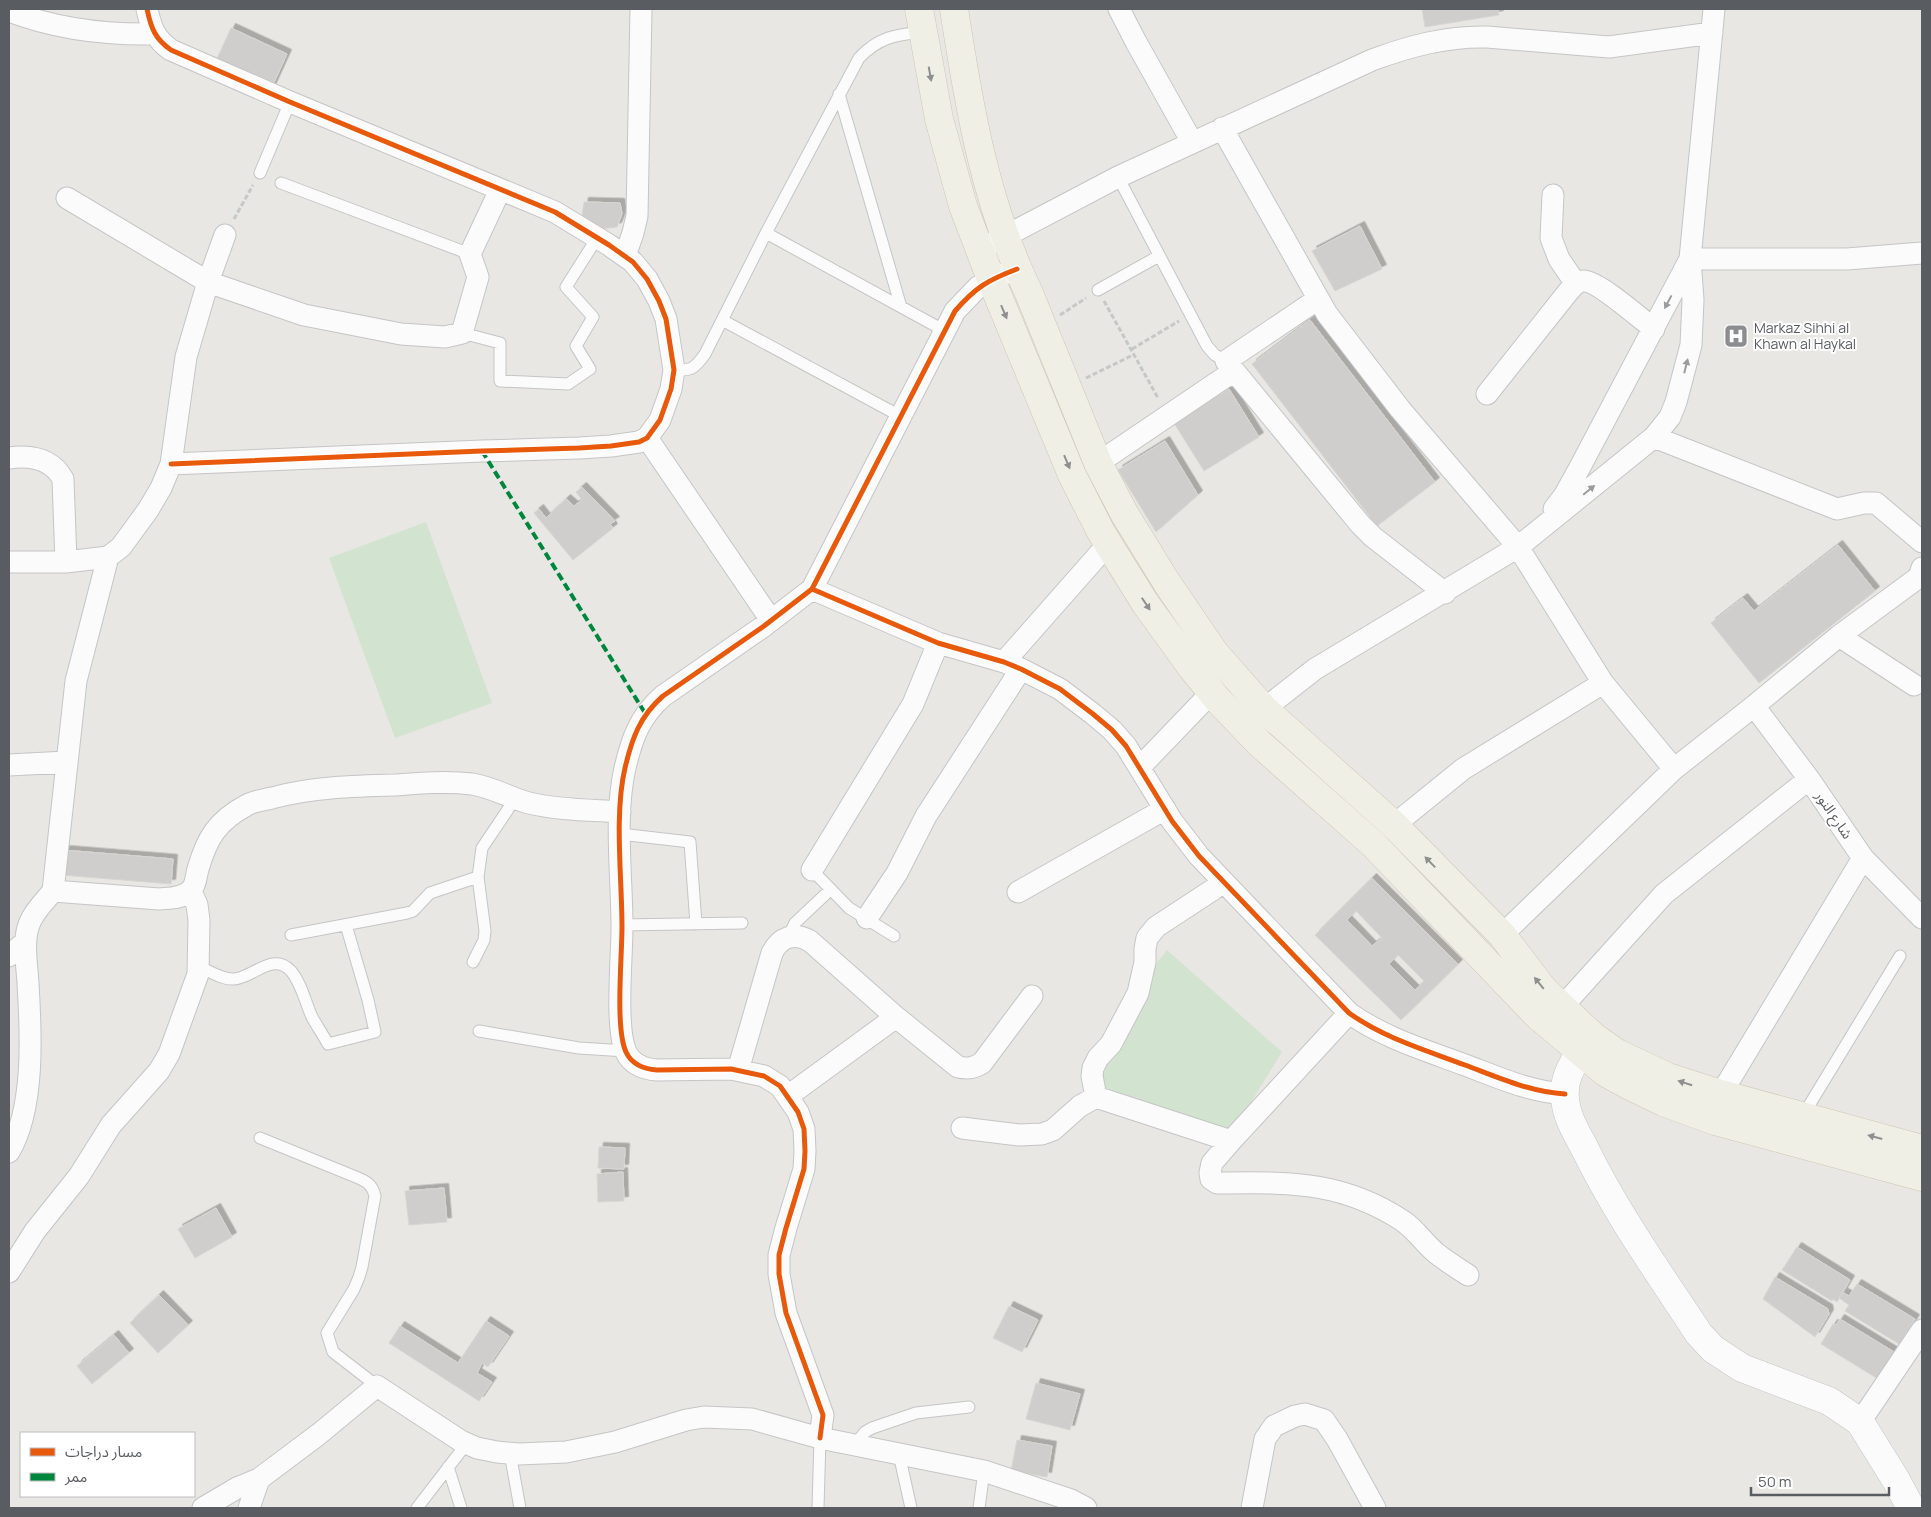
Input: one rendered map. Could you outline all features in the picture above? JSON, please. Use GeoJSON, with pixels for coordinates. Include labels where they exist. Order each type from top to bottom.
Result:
{"type":"FeatureCollection","features":[{"type":"Feature","properties":{"kind":"main road"},"geometry":{"type":"LineString","coordinates":[[954,9],[973,125],[982,166],[1004,236],[1017,269],[1043,326],[1098,463],[1124,514],[1190,618],[1214,652],[1264,709],[1394,825],[1502,935],[1544,990],[1594,1037],[1617,1053],[1668,1077],[1802,1117],[1922,1149]]}},
{"type":"Feature","properties":{"kind":"main road"},"geometry":{"type":"LineString","coordinates":[[921,20],[939,119],[951,167],[990,279],[1072,475],[1108,544],[1145,603],[1192,668],[1212,692],[1259,743],[1374,845],[1538,1016],[1606,1073],[1664,1102],[1714,1120],[1922,1177]]}},
{"type":"Feature","properties":{"kind":"main road"},"geometry":{"type":"LineString","coordinates":[[1580,1052],[1568,1072],[1565,1094],[1567,1111],[1572,1123],[1606,1190],[1624,1220],[1699,1334],[1713,1349],[1742,1368],[1829,1401],[1860,1422],[1911,1508]]}},
{"type":"Feature","properties":{"kind":"street"},"geometry":{"type":"LineString","coordinates":[[149,9],[150,22],[155,34],[160,42],[171,50],[290,102],[555,212],[625,256],[633,262],[647,279],[659,300],[666,319],[674,370],[671,388],[660,420],[647,438],[639,442],[611,446],[171,464]]}},
{"type":"Feature","properties":{"kind":"street"},"geometry":{"type":"LineString","coordinates":[[625,256],[637,216],[642,9]]}},
{"type":"Feature","properties":{"kind":"street"},"geometry":{"type":"LineString","coordinates":[[1119,9],[1192,142]]}},
{"type":"Feature","properties":{"kind":"street"},"geometry":{"type":"LineString","coordinates":[[1264,709],[1315,670],[1445,593],[1518,547],[1654,437],[1670,417],[1676,402],[1691,345],[1693,316],[1690,259],[1714,9]]}},
{"type":"Feature","properties":{"kind":"street"},"geometry":{"type":"LineString","coordinates":[[9,11],[47,24],[82,31],[129,35],[155,34]]}},
{"type":"Feature","properties":{"kind":"street"},"geometry":{"type":"LineString","coordinates":[[979,250],[1118,177],[1372,60],[1401,49],[1445,39],[1487,36],[1609,47],[1712,33]]}},
{"type":"Feature","properties":{"kind":"street"},"geometry":{"type":"LineString","coordinates":[[1222,128],[1318,299],[1338,329],[1400,409],[1518,547],[1603,683],[1674,769]]}},
{"type":"Feature","properties":{"kind":"street"},"geometry":{"type":"LineString","coordinates":[[66,198],[208,282],[304,315],[401,334],[445,336],[462,333],[478,277],[470,254],[500,190]]}},
{"type":"Feature","properties":{"kind":"street"},"geometry":{"type":"LineString","coordinates":[[1553,195],[1551,238],[1558,259],[1576,284]]}},
{"type":"Feature","properties":{"kind":"street"},"geometry":{"type":"LineString","coordinates":[[9,562],[66,562],[108,557],[121,547],[139,523],[161,488],[171,464],[186,357],[208,282],[225,235]]}},
{"type":"Feature","properties":{"kind":"street"},"geometry":{"type":"LineString","coordinates":[[1690,259],[1847,259],[1922,253]]}},
{"type":"Feature","properties":{"kind":"street"},"geometry":{"type":"LineString","coordinates":[[1537,532],[1571,484],[1690,259]]}},
{"type":"Feature","properties":{"kind":"street"},"geometry":{"type":"LineString","coordinates":[[820,1438],[824,1415],[786,1313],[779,1274],[779,1255],[804,1169],[804,1129],[798,1112],[780,1086],[764,1076],[738,1070],[645,1069],[632,1061],[626,1051],[622,1035],[621,1018],[620,812],[624,770],[642,717],[651,706],[662,696],[812,589],[955,311],[978,287],[990,279],[1017,269]]}},
{"type":"Feature","properties":{"kind":"street"},"geometry":{"type":"LineString","coordinates":[[1487,394],[1576,284],[1583,281],[1596,284],[1654,329]]}},
{"type":"Feature","properties":{"kind":"street"},"geometry":{"type":"LineString","coordinates":[[1098,463],[1168,416],[1318,299]]}},
{"type":"Feature","properties":{"kind":"street"},"geometry":{"type":"LineString","coordinates":[[1230,366],[1360,524],[1373,537],[1445,593]]}},
{"type":"Feature","properties":{"kind":"street"},"geometry":{"type":"LineString","coordinates":[[1654,437],[1837,509],[1864,503],[1876,503],[1922,542]]}},
{"type":"Feature","properties":{"kind":"street"},"geometry":{"type":"LineString","coordinates":[[647,438],[771,620]]}},
{"type":"Feature","properties":{"kind":"street"},"geometry":{"type":"LineString","coordinates":[[9,458],[30,458],[46,461],[58,470],[63,479],[66,562]]}},
{"type":"Feature","properties":{"kind":"street"},"geometry":{"type":"LineString","coordinates":[[867,918],[897,873],[926,816],[1012,666],[1108,544]]}},
{"type":"Feature","properties":{"kind":"street"},"geometry":{"type":"LineString","coordinates":[[9,1152],[17,1137],[24,1112],[29,1067],[31,1028],[26,941],[29,922],[53,892],[66,762],[78,673],[108,557]]}},
{"type":"Feature","properties":{"kind":"street"},"geometry":{"type":"LineString","coordinates":[[1502,935],[1674,769],[1839,636],[1919,577],[1922,568]]}},
{"type":"Feature","properties":{"kind":"street"},"geometry":{"type":"LineString","coordinates":[[812,589],[938,643],[1012,666],[1060,689],[1093,714],[1126,746],[1184,837],[1223,883],[1349,1014],[1370,1028],[1405,1043],[1523,1086],[1565,1094]]}},
{"type":"Feature","properties":{"kind":"street"},"geometry":{"type":"LineString","coordinates":[[1839,636],[1914,685]]}},
{"type":"Feature","properties":{"kind":"street"},"geometry":{"type":"LineString","coordinates":[[812,870],[913,704],[938,643]]}},
{"type":"Feature","properties":{"kind":"street"},"geometry":{"type":"LineString","coordinates":[[1394,825],[1463,769],[1603,683]]}},
{"type":"Feature","properties":{"kind":"street"},"geometry":{"type":"LineString","coordinates":[[1140,767],[1212,692]]}},
{"type":"Feature","properties":{"kind":"street","name":"شارع النور"},"geometry":{"type":"LineString","coordinates":[[1754,706],[1809,779],[1863,858],[1922,918]]}},
{"type":"Feature","properties":{"kind":"street"},"geometry":{"type":"LineString","coordinates":[[9,765],[66,762]]}},
{"type":"Feature","properties":{"kind":"street"},"geometry":{"type":"LineString","coordinates":[[1562,1007],[1664,894],[1809,779]]}},
{"type":"Feature","properties":{"kind":"street"},"geometry":{"type":"LineString","coordinates":[[53,892],[159,899],[174,898],[191,891],[208,839],[216,828],[229,816],[248,804],[310,790],[434,783],[473,784],[515,799],[546,806],[620,812]]}},
{"type":"Feature","properties":{"kind":"street"},"geometry":{"type":"LineString","coordinates":[[1018,892],[1165,809]]}},
{"type":"Feature","properties":{"kind":"street"},"geometry":{"type":"LineString","coordinates":[[1721,1094],[1863,858]]}},
{"type":"Feature","properties":{"kind":"street"},"geometry":{"type":"LineString","coordinates":[[1096,1097],[1092,1076],[1093,1068],[1098,1058],[1111,1044],[1138,993],[1145,962],[1144,949],[1147,938],[1156,927],[1223,883]]}},
{"type":"Feature","properties":{"kind":"street"},"geometry":{"type":"LineString","coordinates":[[9,1272],[35,1231],[78,1176],[111,1125],[159,1071],[169,1054],[198,974],[199,920],[197,905],[191,891]]}},
{"type":"Feature","properties":{"kind":"street"},"geometry":{"type":"LineString","coordinates":[[738,1070],[772,953],[776,944],[783,938],[802,936],[810,941],[896,1017],[951,1062],[958,1067],[966,1069],[975,1068],[982,1063],[1032,996]]}},
{"type":"Feature","properties":{"kind":"street"},"geometry":{"type":"LineString","coordinates":[[9,956],[26,941]]}},
{"type":"Feature","properties":{"kind":"street"},"geometry":{"type":"LineString","coordinates":[[1349,1014],[1231,1140],[1212,1163],[1211,1179],[1218,1183],[1292,1183],[1337,1190],[1358,1197],[1403,1222],[1436,1253],[1468,1275]]}},
{"type":"Feature","properties":{"kind":"street"},"geometry":{"type":"LineString","coordinates":[[788,1096],[896,1017]]}},
{"type":"Feature","properties":{"kind":"street"},"geometry":{"type":"LineString","coordinates":[[962,1128],[1020,1135],[1042,1134],[1052,1130],[1080,1106],[1096,1097],[1231,1140]]}},
{"type":"Feature","properties":{"kind":"street"},"geometry":{"type":"LineString","coordinates":[[1860,1422],[1922,1330]]}},
{"type":"Feature","properties":{"kind":"street"},"geometry":{"type":"LineString","coordinates":[[203,1508],[237,1488],[259,1479],[319,1434],[377,1386],[477,1448],[510,1453],[566,1452],[591,1448],[666,1425],[704,1417],[752,1419],[820,1438],[984,1471],[1041,1499],[1071,1500],[1086,1508]]}},
{"type":"Feature","properties":{"kind":"street"},"geometry":{"type":"LineString","coordinates":[[1252,1508],[1269,1432],[1281,1421],[1305,1414],[1324,1420],[1337,1439],[1375,1508]]}},
{"type":"Feature","properties":{"kind":"street"},"geometry":{"type":"LineString","coordinates":[[249,1508],[259,1479]]}},
{"type":"Feature","properties":{"kind":"lane"},"geometry":{"type":"LineString","coordinates":[[674,370],[690,370],[698,364],[705,354],[766,233],[859,58],[880,40],[894,36],[921,20]]}},
{"type":"Feature","properties":{"kind":"lane"},"geometry":{"type":"LineString","coordinates":[[840,94],[901,307]]}},
{"type":"Feature","properties":{"kind":"lane"},"geometry":{"type":"LineString","coordinates":[[260,173],[290,102]]}},
{"type":"Feature","properties":{"kind":"lane"},"geometry":{"type":"LineString","coordinates":[[1118,177],[1207,346],[1215,355],[1230,366]]}},
{"type":"Feature","properties":{"kind":"lane"},"geometry":{"type":"LineString","coordinates":[[281,183],[470,254]]}},
{"type":"Feature","properties":{"kind":"lane"},"geometry":{"type":"LineString","coordinates":[[766,233],[945,331]]}},
{"type":"Feature","properties":{"kind":"lane"},"geometry":{"type":"LineString","coordinates":[[462,333],[500,343],[500,381],[568,384],[590,369],[576,346],[593,318],[566,287],[597,238]]}},
{"type":"Feature","properties":{"kind":"lane"},"geometry":{"type":"LineString","coordinates":[[1098,290],[1159,256]]}},
{"type":"Feature","properties":{"kind":"lane"},"geometry":{"type":"LineString","coordinates":[[722,320],[900,416]]}},
{"type":"Feature","properties":{"kind":"lane"},"geometry":{"type":"LineString","coordinates":[[473,962],[484,940],[478,877],[482,848],[515,799]]}},
{"type":"Feature","properties":{"kind":"lane"},"geometry":{"type":"LineString","coordinates":[[620,834],[690,842],[696,924]]}},
{"type":"Feature","properties":{"kind":"lane"},"geometry":{"type":"LineString","coordinates":[[812,870],[849,908],[894,936]]}},
{"type":"Feature","properties":{"kind":"lane"},"geometry":{"type":"LineString","coordinates":[[291,935],[407,913],[413,910],[430,893],[478,877]]}},
{"type":"Feature","properties":{"kind":"lane"},"geometry":{"type":"LineString","coordinates":[[792,936],[792,929],[795,924],[830,890]]}},
{"type":"Feature","properties":{"kind":"lane"},"geometry":{"type":"LineString","coordinates":[[622,925],[742,923]]}},
{"type":"Feature","properties":{"kind":"lane"},"geometry":{"type":"LineString","coordinates":[[198,966],[227,979],[235,980],[273,964],[282,965],[290,970],[297,980],[312,1016],[328,1044],[375,1032],[368,1000],[346,925]]}},
{"type":"Feature","properties":{"kind":"lane"},"geometry":{"type":"LineString","coordinates":[[1802,1117],[1900,956]]}},
{"type":"Feature","properties":{"kind":"lane"},"geometry":{"type":"LineString","coordinates":[[479,1031],[579,1048],[626,1051]]}},
{"type":"Feature","properties":{"kind":"lane"},"geometry":{"type":"LineString","coordinates":[[260,1138],[361,1179],[373,1188],[375,1196],[362,1267],[354,1288],[327,1333],[333,1352],[377,1386]]}},
{"type":"Feature","properties":{"kind":"lane"},"geometry":{"type":"LineString","coordinates":[[858,1446],[865,1432],[890,1422],[916,1413],[969,1407]]}},
{"type":"Feature","properties":{"kind":"lane"},"geometry":{"type":"LineString","coordinates":[[818,1508],[820,1438]]}},
{"type":"Feature","properties":{"kind":"lane"},"geometry":{"type":"LineString","coordinates":[[417,1508],[467,1443]]}},
{"type":"Feature","properties":{"kind":"lane"},"geometry":{"type":"LineString","coordinates":[[510,1453],[520,1508]]}},
{"type":"Feature","properties":{"kind":"lane"},"geometry":{"type":"LineString","coordinates":[[899,1454],[911,1508]]}},
{"type":"Feature","properties":{"kind":"lane"},"geometry":{"type":"LineString","coordinates":[[448,1468],[461,1508]]}},
{"type":"Feature","properties":{"kind":"lane"},"geometry":{"type":"LineString","coordinates":[[980,1508],[984,1471]]}},
{"type":"Feature","properties":{"kind":"path"},"geometry":{"type":"LineString","coordinates":[[225,235],[260,173]]}},
{"type":"Feature","properties":{"kind":"path"},"geometry":{"type":"LineString","coordinates":[[1043,326],[1098,290],[1168,416]]}},
{"type":"Feature","properties":{"kind":"path"},"geometry":{"type":"LineString","coordinates":[[1132,349],[1190,314]]}},
{"type":"Feature","properties":{"kind":"path"},"geometry":{"type":"LineString","coordinates":[[1067,387],[1135,354]]}},
{"type":"Feature","properties":{"kind":"green space"},"geometry":{"type":"Polygon","coordinates":[[[426,522],[492,703],[395,738],[329,558],[426,522]]]}},
{"type":"Feature","properties":{"kind":"green space"},"geometry":{"type":"Polygon","coordinates":[[[1167,950],[1282,1052],[1235,1128],[1223,1130],[1106,1090],[1099,1071],[1122,1048],[1154,978],[1148,973],[1167,950]]]}},
{"type":"Feature","properties":{"kind":"building"},"geometry":{"type":"Polygon","coordinates":[[[1422,9],[1498,9],[1499,15],[1425,27],[1422,9]]]}},
{"type":"Feature","properties":{"kind":"building"},"geometry":{"type":"Polygon","coordinates":[[[231,28],[287,54],[266,100],[210,74],[231,28]]]}},
{"type":"Feature","properties":{"kind":"building"},"geometry":{"type":"Polygon","coordinates":[[[584,202],[620,203],[622,214],[617,227],[601,229],[582,216],[584,202]]]}},
{"type":"Feature","properties":{"kind":"building"},"geometry":{"type":"Polygon","coordinates":[[[1360,226],[1382,269],[1335,291],[1312,251],[1360,226]]]}},
{"type":"Feature","properties":{"kind":"building"},"geometry":{"type":"Polygon","coordinates":[[[1310,320],[1435,482],[1377,526],[1252,364],[1310,320]]]}},
{"type":"Feature","properties":{"kind":"building"},"geometry":{"type":"Polygon","coordinates":[[[1229,389],[1259,437],[1204,471],[1174,423],[1229,389]]]}},
{"type":"Feature","properties":{"kind":"building"},"geometry":{"type":"Polygon","coordinates":[[[1165,441],[1198,495],[1156,532],[1118,470],[1165,441]]]}},
{"type":"Feature","properties":{"kind":"building"},"geometry":{"type":"Polygon","coordinates":[[[582,487],[615,521],[610,524],[613,528],[573,560],[534,513],[539,509],[546,518],[566,499],[574,506],[582,500],[576,492],[582,487]]]}},
{"type":"Feature","properties":{"kind":"building"},"geometry":{"type":"Polygon","coordinates":[[[1838,545],[1875,591],[1759,683],[1711,623],[1743,598],[1754,611],[1838,545]]]}},
{"type":"Feature","properties":{"kind":"building"},"geometry":{"type":"Polygon","coordinates":[[[63,850],[173,859],[171,884],[61,875],[63,850]]]}},
{"type":"Feature","properties":{"kind":"building"},"geometry":{"type":"Polygon","coordinates":[[[1372,878],[1458,964],[1401,1020],[1315,935],[1372,878]],[[1356,911],[1347,920],[1372,946],[1382,938],[1356,911]],[[1398,955],[1389,964],[1415,990],[1424,981],[1398,955]]]}},
{"type":"Feature","properties":{"kind":"building"},"geometry":{"type":"Polygon","coordinates":[[[599,1147],[625,1148],[624,1169],[598,1168],[599,1147]]]}},
{"type":"Feature","properties":{"kind":"building"},"geometry":{"type":"Polygon","coordinates":[[[623,1172],[624,1201],[598,1202],[597,1174],[623,1172]]]}},
{"type":"Feature","properties":{"kind":"building"},"geometry":{"type":"Polygon","coordinates":[[[444,1188],[447,1222],[409,1225],[405,1191],[444,1188]]]}},
{"type":"Feature","properties":{"kind":"building"},"geometry":{"type":"Polygon","coordinates":[[[216,1208],[232,1237],[195,1258],[178,1229],[216,1208]]]}},
{"type":"Feature","properties":{"kind":"building"},"geometry":{"type":"Polygon","coordinates":[[[1797,1247],[1850,1280],[1837,1302],[1833,1299],[1832,1301],[1782,1270],[1797,1247]]]}},
{"type":"Feature","properties":{"kind":"building"},"geometry":{"type":"Polygon","coordinates":[[[1775,1277],[1828,1309],[1829,1314],[1815,1337],[1763,1299],[1775,1277]]]}},
{"type":"Feature","properties":{"kind":"building"},"geometry":{"type":"Polygon","coordinates":[[[1857,1284],[1915,1319],[1899,1344],[1845,1311],[1849,1305],[1839,1298],[1842,1292],[1849,1296],[1857,1284]]]}},
{"type":"Feature","properties":{"kind":"building"},"geometry":{"type":"Polygon","coordinates":[[[159,1295],[188,1325],[158,1353],[130,1323],[159,1295]]]}},
{"type":"Feature","properties":{"kind":"building"},"geometry":{"type":"Polygon","coordinates":[[[1009,1306],[1038,1320],[1022,1352],[993,1338],[1009,1306]]]}},
{"type":"Feature","properties":{"kind":"building"},"geometry":{"type":"Polygon","coordinates":[[[1840,1319],[1894,1352],[1878,1379],[1821,1344],[1833,1324],[1836,1325],[1840,1319]]]}},
{"type":"Feature","properties":{"kind":"building"},"geometry":{"type":"Polygon","coordinates":[[[486,1321],[509,1336],[488,1367],[482,1363],[477,1373],[492,1382],[479,1401],[389,1343],[400,1326],[458,1363],[486,1321]]]}},
{"type":"Feature","properties":{"kind":"building"},"geometry":{"type":"Polygon","coordinates":[[[114,1335],[129,1353],[92,1384],[77,1366],[114,1335]]]}},
{"type":"Feature","properties":{"kind":"building"},"geometry":{"type":"Polygon","coordinates":[[[1036,1383],[1080,1394],[1070,1430],[1026,1419],[1036,1383]]]}},
{"type":"Feature","properties":{"kind":"building"},"geometry":{"type":"Polygon","coordinates":[[[1017,1440],[1052,1446],[1047,1477],[1011,1471],[1017,1440]]]}},
{"type":"Feature","properties":{"kind":"marked path"},"geometry":{"type":"LineString","coordinates":[[482,451],[645,713]]}},
{"type":"Feature","properties":{"kind":"cycle path"},"geometry":{"type":"LineString","coordinates":[[147,9],[154,32],[161,42],[171,50],[290,102],[555,212],[609,245],[633,262],[647,279],[659,301],[666,319],[674,370],[671,389],[660,420],[647,438],[639,442],[579,448],[171,464]]}},
{"type":"Feature","properties":{"kind":"cycle path"},"geometry":{"type":"LineString","coordinates":[[820,1438],[823,1415],[786,1313],[779,1274],[779,1255],[804,1169],[804,1129],[798,1112],[780,1086],[764,1076],[731,1069],[657,1070],[635,1063],[626,1052],[620,1010],[622,927],[619,847],[620,806],[625,768],[638,728],[648,711],[663,696],[764,626],[812,589],[955,311],[983,285],[1017,269]]}},
{"type":"Feature","properties":{"kind":"cycle path"},"geometry":{"type":"LineString","coordinates":[[812,589],[938,643],[1004,662],[1060,689],[1112,730],[1126,746],[1172,821],[1199,856],[1349,1013],[1376,1030],[1420,1049],[1514,1083],[1552,1093],[1565,1094]]}},
{"type":"Feature","properties":{"kind":"place","name":"Markaz Sihhi al Khawn al Haykal"},"geometry":{"type":"Point","coordinates":[1736,336]}}]}
